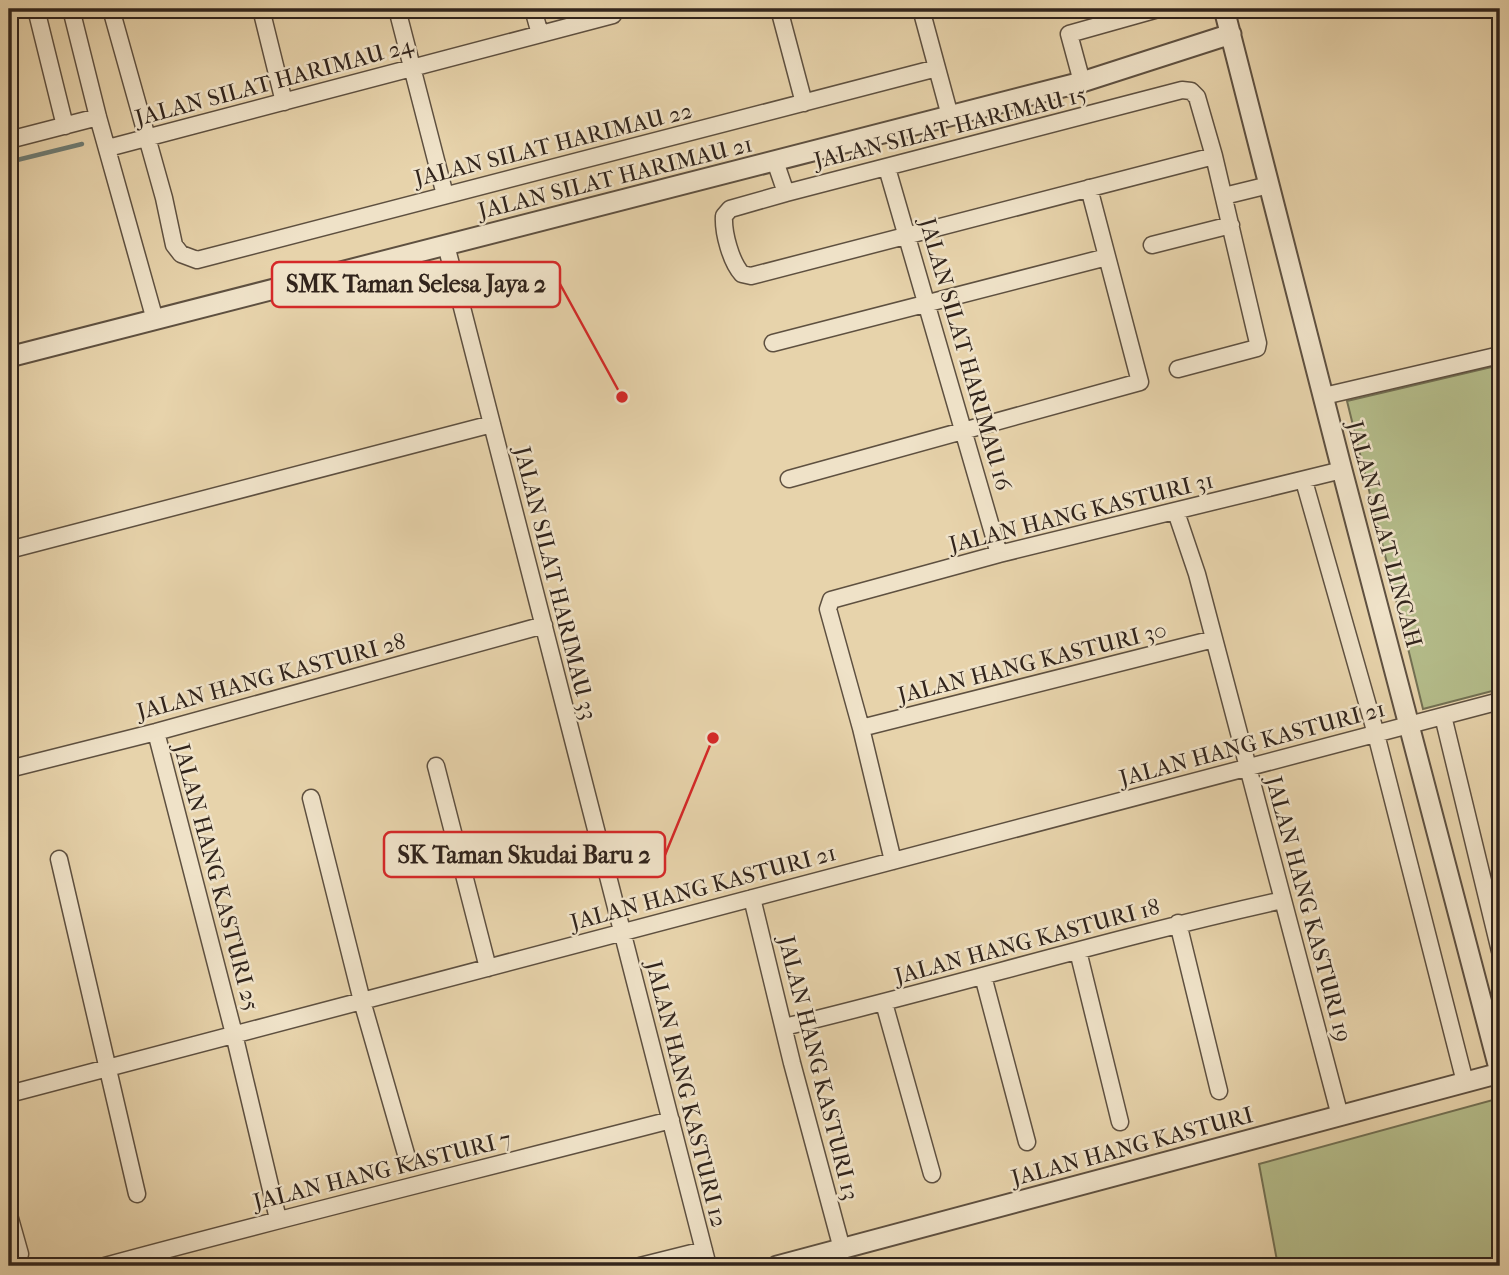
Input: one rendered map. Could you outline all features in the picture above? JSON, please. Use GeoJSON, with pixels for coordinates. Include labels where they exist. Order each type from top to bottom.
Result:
{"type":"FeatureCollection","features":[{"type":"Feature","properties":{"kind":"street"},"geometry":{"type":"LineString","coordinates":[[36,9],[65,127]]}},
{"type":"Feature","properties":{"kind":"street"},"geometry":{"type":"LineString","coordinates":[[71,9],[155,320]]}},
{"type":"Feature","properties":{"kind":"street"},"geometry":{"type":"LineString","coordinates":[[111,9],[145,138]]}},
{"type":"Feature","properties":{"kind":"street"},"geometry":{"type":"LineString","coordinates":[[261,9],[284,102]]}},
{"type":"Feature","properties":{"kind":"street"},"geometry":{"type":"LineString","coordinates":[[397,9],[445,195]]}},
{"type":"Feature","properties":{"kind":"street"},"geometry":{"type":"LineString","coordinates":[[533,9],[540,34]]}},
{"type":"Feature","properties":{"kind":"street"},"geometry":{"type":"LineString","coordinates":[[779,9],[804,103]]}},
{"type":"Feature","properties":{"kind":"street"},"geometry":{"type":"LineString","coordinates":[[921,9],[950,116]]}},
{"type":"Feature","properties":{"kind":"street"},"geometry":{"type":"LineString","coordinates":[[1082,82],[1069,34],[1158,9]]}},
{"type":"Feature","properties":{"kind":"street","name":"JALAN SILAT LINCAH"},"geometry":{"type":"LineString","coordinates":[[1224,9],[1500,1072]]}},
{"type":"Feature","properties":{"kind":"street","name":"JALAN SILAT HARIMAU 24"},"geometry":{"type":"LineString","coordinates":[[108,148],[613,15]]}},
{"type":"Feature","properties":{"kind":"street","name":"JALAN SILAT HARIMAU 21"},"geometry":{"type":"LineString","coordinates":[[9,357],[1082,82],[1231,34]]}},
{"type":"Feature","properties":{"kind":"street","name":"JALAN SILAT HARIMAU 22"},"geometry":{"type":"LineString","coordinates":[[145,138],[164,198],[174,245],[181,254],[197,260],[937,68]]}},
{"type":"Feature","properties":{"kind":"street","name":"JALAN SILAT HARIMAU 15"},"geometry":{"type":"LineString","coordinates":[[906,234],[746,276],[737,268],[724,226],[724,216],[730,209],[786,193],[887,169],[1182,90],[1191,91],[1197,97],[1214,156]]}},
{"type":"Feature","properties":{"kind":"street"},"geometry":{"type":"LineString","coordinates":[[9,141],[98,117]]}},
{"type":"Feature","properties":{"kind":"street"},"geometry":{"type":"LineString","coordinates":[[906,234],[1214,156],[1258,343],[1257,348],[1178,369]]}},
{"type":"Feature","properties":{"kind":"street"},"geometry":{"type":"LineString","coordinates":[[775,161],[786,193]]}},
{"type":"Feature","properties":{"kind":"street","name":"JALAN SILAT HARIMAU 16"},"geometry":{"type":"LineString","coordinates":[[887,169],[999,554]]}},
{"type":"Feature","properties":{"kind":"street"},"geometry":{"type":"LineString","coordinates":[[1224,196],[1269,185]]}},
{"type":"Feature","properties":{"kind":"street"},"geometry":{"type":"LineString","coordinates":[[789,480],[1140,382],[1089,188]]}},
{"type":"Feature","properties":{"kind":"street"},"geometry":{"type":"LineString","coordinates":[[1152,245],[1231,225]]}},
{"type":"Feature","properties":{"kind":"street","name":"JALAN SILAT HARIMAU 33"},"geometry":{"type":"LineString","coordinates":[[446,245],[623,932]]}},
{"type":"Feature","properties":{"kind":"street"},"geometry":{"type":"LineString","coordinates":[[773,343],[1107,257]]}},
{"type":"Feature","properties":{"kind":"street"},"geometry":{"type":"LineString","coordinates":[[1324,396],[1500,355]]}},
{"type":"Feature","properties":{"kind":"street"},"geometry":{"type":"LineString","coordinates":[[9,550],[492,424]]}},
{"type":"Feature","properties":{"kind":"street","name":"JALAN HANG KASTURI 31"},"geometry":{"type":"LineString","coordinates":[[860,729],[828,609],[831,600],[999,554],[1342,470]]}},
{"type":"Feature","properties":{"kind":"street"},"geometry":{"type":"LineString","coordinates":[[1304,481],[1376,734],[1465,1082]]}},
{"type":"Feature","properties":{"kind":"street","name":"JALAN HANG KASTURI 19"},"geometry":{"type":"LineString","coordinates":[[1176,512],[1197,574],[1340,1116]]}},
{"type":"Feature","properties":{"kind":"street","name":"JALAN HANG KASTURI 28"},"geometry":{"type":"LineString","coordinates":[[9,769],[156,732],[544,625]]}},
{"type":"Feature","properties":{"kind":"street","name":"JALAN HANG KASTURI 30"},"geometry":{"type":"LineString","coordinates":[[860,729],[1214,639]]}},
{"type":"Feature","properties":{"kind":"street","name":"JALAN HANG KASTURI 21"},"geometry":{"type":"LineString","coordinates":[[9,1094],[1500,701]]}},
{"type":"Feature","properties":{"kind":"street"},"geometry":{"type":"LineString","coordinates":[[1443,716],[1500,951]]}},
{"type":"Feature","properties":{"kind":"street"},"geometry":{"type":"LineString","coordinates":[[860,729],[893,861]]}},
{"type":"Feature","properties":{"kind":"street","name":"JALAN HANG KASTURI 25"},"geometry":{"type":"LineString","coordinates":[[156,732],[234,1034],[278,1219]]}},
{"type":"Feature","properties":{"kind":"street"},"geometry":{"type":"LineString","coordinates":[[436,766],[488,968]]}},
{"type":"Feature","properties":{"kind":"street"},"geometry":{"type":"LineString","coordinates":[[311,798],[362,1001],[406,1154]]}},
{"type":"Feature","properties":{"kind":"street"},"geometry":{"type":"LineString","coordinates":[[59,859],[137,1194]]}},
{"type":"Feature","properties":{"kind":"street","name":"JALAN HANG KASTURI 13"},"geometry":{"type":"LineString","coordinates":[[752,898],[842,1249]]}},
{"type":"Feature","properties":{"kind":"street","name":"JALAN HANG KASTURI 18"},"geometry":{"type":"LineString","coordinates":[[784,1027],[884,1003],[1178,923],[1283,900]]}},
{"type":"Feature","properties":{"kind":"street"},"geometry":{"type":"LineString","coordinates":[[1178,923],[1220,1091]]}},
{"type":"Feature","properties":{"kind":"street","name":"JALAN HANG KASTURI 12"},"geometry":{"type":"LineString","coordinates":[[623,932],[708,1266]]}},
{"type":"Feature","properties":{"kind":"street"},"geometry":{"type":"LineString","coordinates":[[1079,951],[1121,1122]]}},
{"type":"Feature","properties":{"kind":"street"},"geometry":{"type":"LineString","coordinates":[[983,976],[1027,1142]]}},
{"type":"Feature","properties":{"kind":"street"},"geometry":{"type":"LineString","coordinates":[[884,1003],[932,1174]]}},
{"type":"Feature","properties":{"kind":"street","name":"JALAN HANG KASTURI"},"geometry":{"type":"LineString","coordinates":[[777,1266],[1500,1072]]}},
{"type":"Feature","properties":{"kind":"street","name":"JALAN HANG KASTURI 7"},"geometry":{"type":"LineString","coordinates":[[105,1266],[278,1219],[414,1187],[671,1120]]}},
{"type":"Feature","properties":{"kind":"street"},"geometry":{"type":"LineString","coordinates":[[9,1215],[20,1254]]}},
{"type":"Feature","properties":{"kind":"street"},"geometry":{"type":"LineString","coordinates":[[640,1266],[704,1250]]}},
{"type":"Feature","properties":{"kind":"green space"},"geometry":{"type":"Polygon","coordinates":[[[1500,365],[1500,689],[1423,709],[1347,401],[1500,365]]]}},
{"type":"Feature","properties":{"kind":"green space"},"geometry":{"type":"Polygon","coordinates":[[[1500,1098],[1500,1266],[1278,1266],[1259,1164],[1500,1098]]]}},
{"type":"Feature","properties":{"kind":"waterway"},"geometry":{"type":"LineString","coordinates":[[9,162],[82,144]]}},
{"type":"Feature","properties":{"kind":"place","name":"SMK Taman Selesa Jaya 2"},"geometry":{"type":"Point","coordinates":[622,397]}},
{"type":"Feature","properties":{"kind":"place","name":"SK Taman Skudai Baru 2"},"geometry":{"type":"Point","coordinates":[713,738]}}]}
